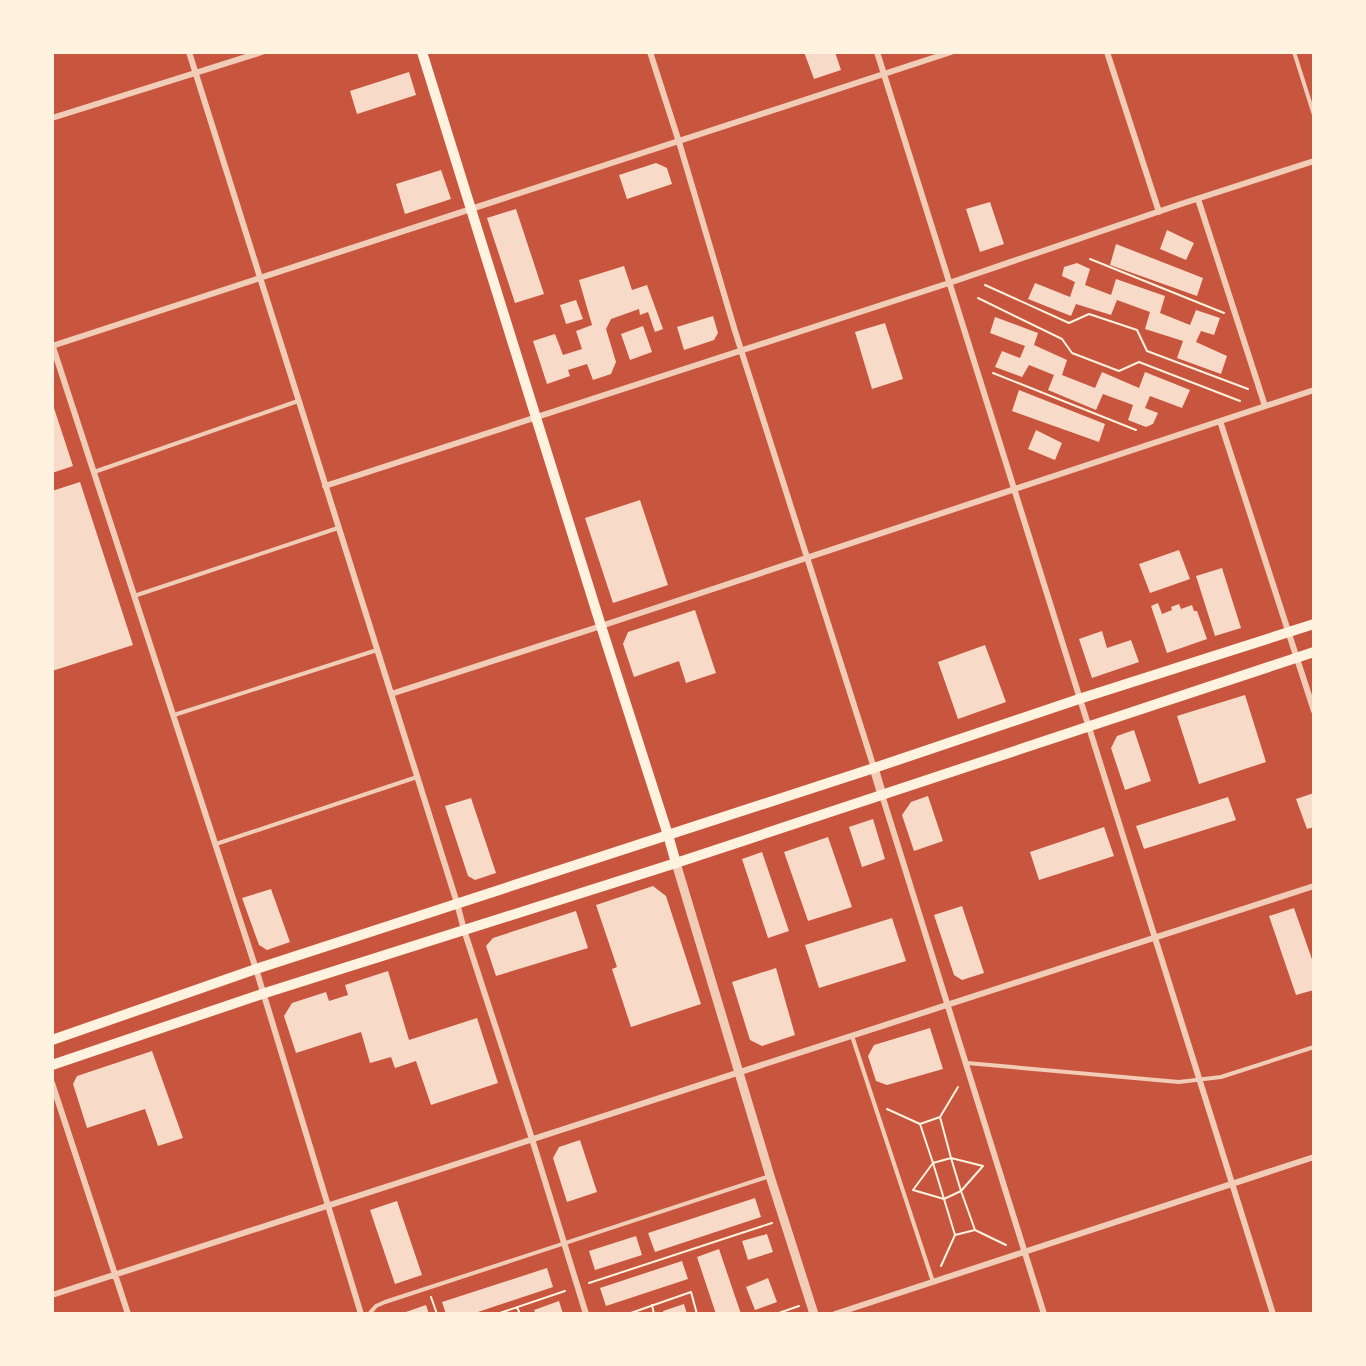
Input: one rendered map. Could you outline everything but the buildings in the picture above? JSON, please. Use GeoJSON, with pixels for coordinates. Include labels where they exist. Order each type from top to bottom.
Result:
{"type":"FeatureCollection","features":[{"type":"Feature","properties":{"kind":"main road"},"geometry":{"type":"LineString","coordinates":[[422,52],[535,419],[676,863]]}},
{"type":"Feature","properties":{"kind":"main road"},"geometry":{"type":"LineString","coordinates":[[52,1040],[255,969],[1314,624]]}},
{"type":"Feature","properties":{"kind":"main road"},"geometry":{"type":"LineString","coordinates":[[52,1065],[262,994],[676,863],[1314,652]]}},
{"type":"Feature","properties":{"kind":"street"},"geometry":{"type":"LineString","coordinates":[[189,52],[586,1314]]}},
{"type":"Feature","properties":{"kind":"street"},"geometry":{"type":"LineString","coordinates":[[52,117],[262,52]]}},
{"type":"Feature","properties":{"kind":"street"},"geometry":{"type":"LineString","coordinates":[[650,52],[741,351],[967,1063],[1044,1314]]}},
{"type":"Feature","properties":{"kind":"street"},"geometry":{"type":"LineString","coordinates":[[877,52],[1273,1314]]}},
{"type":"Feature","properties":{"kind":"street"},"geometry":{"type":"LineString","coordinates":[[361,1314],[255,969],[53,346],[951,52]]}},
{"type":"Feature","properties":{"kind":"street"},"geometry":{"type":"LineString","coordinates":[[1107,52],[1159,212]]}},
{"type":"Feature","properties":{"kind":"street"},"geometry":{"type":"LineString","coordinates":[[325,486],[949,283],[1314,161]]}},
{"type":"Feature","properties":{"kind":"street"},"geometry":{"type":"LineString","coordinates":[[1198,199],[1264,406]]}},
{"type":"Feature","properties":{"kind":"street"},"geometry":{"type":"LineString","coordinates":[[391,694],[1314,390]]}},
{"type":"Feature","properties":{"kind":"street"},"geometry":{"type":"LineString","coordinates":[[1220,421],[1314,711]]}},
{"type":"Feature","properties":{"kind":"street"},"geometry":{"type":"LineString","coordinates":[[676,863],[814,1314]]}},
{"type":"Feature","properties":{"kind":"street"},"geometry":{"type":"LineString","coordinates":[[52,1295],[1314,886]]}},
{"type":"Feature","properties":{"kind":"street"},"geometry":{"type":"LineString","coordinates":[[52,1083],[128,1314]]}},
{"type":"Feature","properties":{"kind":"street"},"geometry":{"type":"LineString","coordinates":[[835,1314],[1314,1157]]}},
{"type":"Feature","properties":{"kind":"lane"},"geometry":{"type":"LineString","coordinates":[[1294,52],[1314,115]]}},
{"type":"Feature","properties":{"kind":"lane"},"geometry":{"type":"LineString","coordinates":[[94,472],[298,401]]}},
{"type":"Feature","properties":{"kind":"lane"},"geometry":{"type":"LineString","coordinates":[[134,596],[338,528]]}},
{"type":"Feature","properties":{"kind":"lane"},"geometry":{"type":"LineString","coordinates":[[173,716],[377,651]]}},
{"type":"Feature","properties":{"kind":"lane"},"geometry":{"type":"LineString","coordinates":[[215,845],[417,777]]}},
{"type":"Feature","properties":{"kind":"lane"},"geometry":{"type":"LineString","coordinates":[[852,1035],[933,1282]]}},
{"type":"Feature","properties":{"kind":"lane"},"geometry":{"type":"LineString","coordinates":[[967,1063],[1179,1082],[1221,1077],[1314,1047]]}},
{"type":"Feature","properties":{"kind":"lane"},"geometry":{"type":"LineString","coordinates":[[369,1314],[376,1306],[385,1302],[770,1176]]}},
{"type":"Feature","properties":{"kind":"path"},"geometry":{"type":"LineString","coordinates":[[1090,259],[1226,313]]}},
{"type":"Feature","properties":{"kind":"path"},"geometry":{"type":"LineString","coordinates":[[985,285],[1069,323],[1089,314],[1137,330],[1148,351],[1250,390]]}},
{"type":"Feature","properties":{"kind":"path"},"geometry":{"type":"LineString","coordinates":[[978,298],[1062,339],[1072,353],[1119,371],[1139,362],[1240,401]]}},
{"type":"Feature","properties":{"kind":"path"},"geometry":{"type":"LineString","coordinates":[[993,374],[1136,430]]}},
{"type":"Feature","properties":{"kind":"path"},"geometry":{"type":"LineString","coordinates":[[887,1109],[920,1124],[940,1117],[958,1087]]}},
{"type":"Feature","properties":{"kind":"path"},"geometry":{"type":"LineString","coordinates":[[940,1117],[961,1191],[975,1230]]}},
{"type":"Feature","properties":{"kind":"path"},"geometry":{"type":"LineString","coordinates":[[920,1124],[955,1235],[941,1266]]}},
{"type":"Feature","properties":{"kind":"path"},"geometry":{"type":"LineString","coordinates":[[951,1158],[983,1166],[961,1191],[944,1199],[914,1190],[933,1162],[951,1158]]}},
{"type":"Feature","properties":{"kind":"path"},"geometry":{"type":"LineString","coordinates":[[589,1283],[772,1223]]}},
{"type":"Feature","properties":{"kind":"path"},"geometry":{"type":"LineString","coordinates":[[955,1235],[975,1230],[1006,1245]]}},
{"type":"Feature","properties":{"kind":"path"},"geometry":{"type":"LineString","coordinates":[[496,1314],[565,1291]]}},
{"type":"Feature","properties":{"kind":"path"},"geometry":{"type":"LineString","coordinates":[[628,1314],[691,1292],[697,1314]]}},
{"type":"Feature","properties":{"kind":"path"},"geometry":{"type":"LineString","coordinates":[[431,1298],[437,1314]]}},
{"type":"Feature","properties":{"kind":"path"},"geometry":{"type":"LineString","coordinates":[[652,1305],[654,1314]]}},
{"type":"Feature","properties":{"kind":"path"},"geometry":{"type":"LineString","coordinates":[[776,1314],[799,1306]]}},
{"type":"Feature","properties":{"kind":"path"},"geometry":{"type":"LineString","coordinates":[[517,1307],[520,1314]]}}]}
